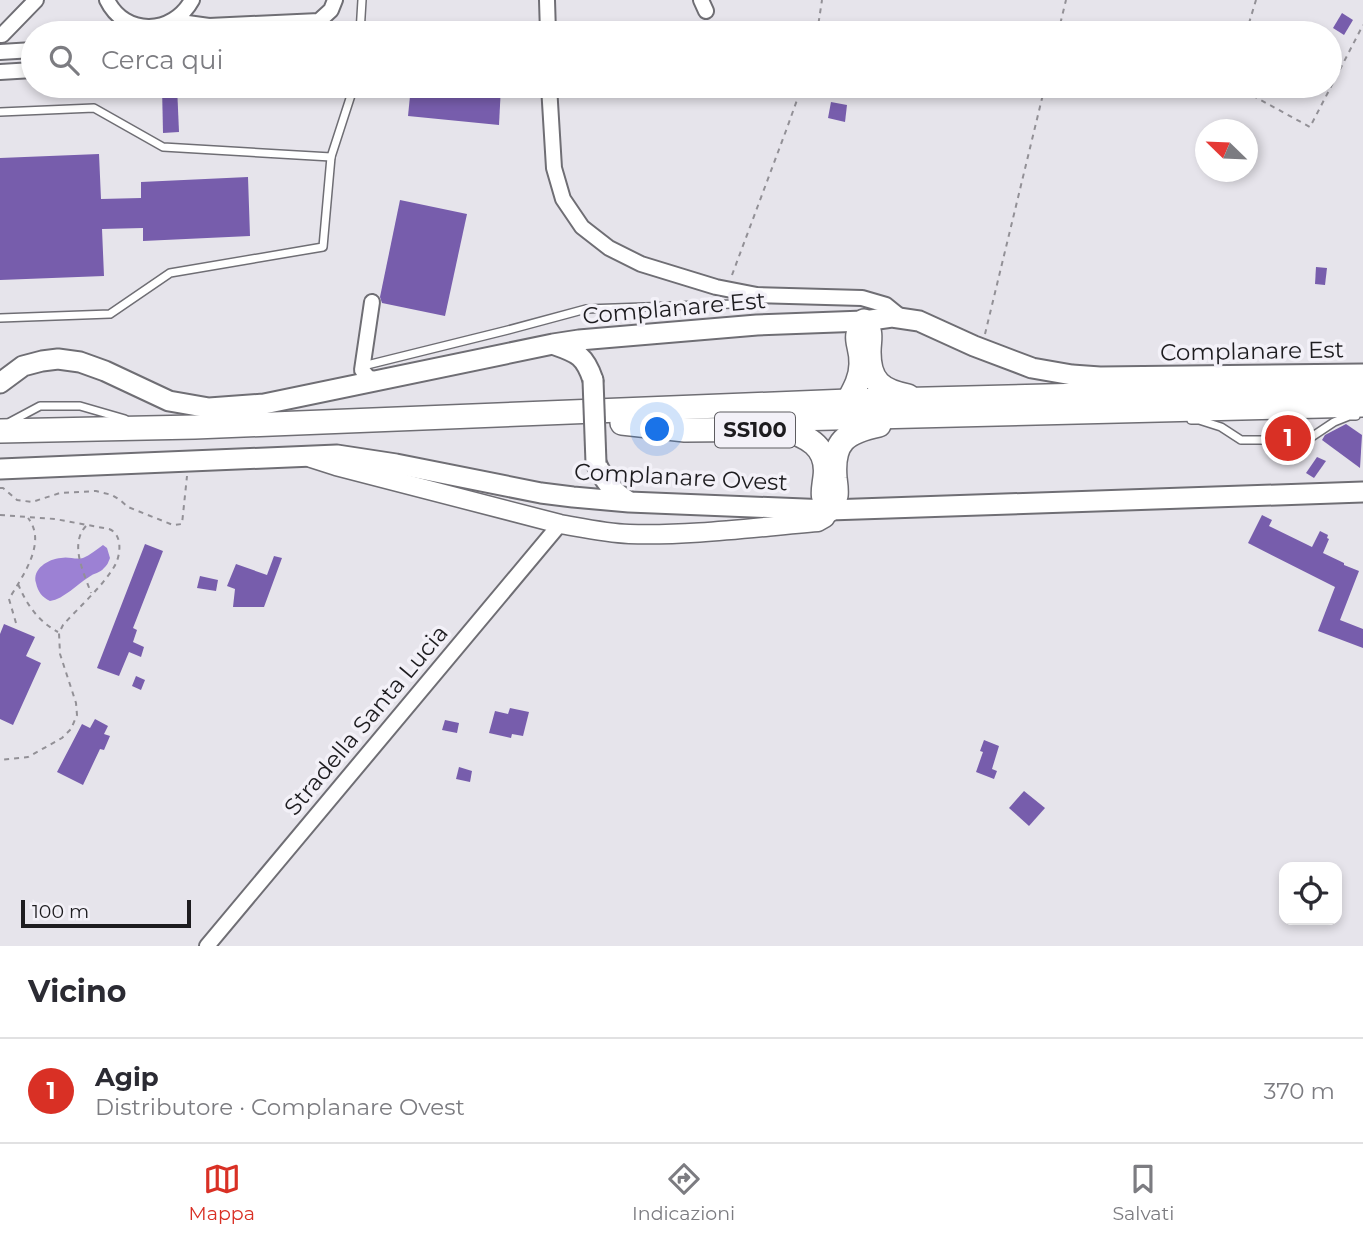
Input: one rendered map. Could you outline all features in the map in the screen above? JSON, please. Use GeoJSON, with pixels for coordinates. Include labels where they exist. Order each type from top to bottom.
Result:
{"type":"FeatureCollection","features":[{"type":"Feature","properties":{"kind":"highway"},"geometry":{"type":"LineString","coordinates":[[848,401],[862,367],[857,338],[864,321]]}},
{"type":"Feature","properties":{"kind":"highway","name":"SS100"},"geometry":{"type":"LineString","coordinates":[[864,321],[870,330],[869,365],[877,383],[922,409]]}},
{"type":"Feature","properties":{"kind":"highway","name":"SS100"},"geometry":{"type":"LineString","coordinates":[[0,446],[622,423],[1363,388]]}},
{"type":"Feature","properties":{"kind":"highway","name":"SS100"},"geometry":{"type":"LineString","coordinates":[[0,431],[195,427],[848,401],[922,409],[1104,412],[1363,405]]}},
{"type":"Feature","properties":{"kind":"highway","name":"SS100"},"geometry":{"type":"LineString","coordinates":[[829,510],[837,491],[835,457],[841,443],[859,429],[922,409]]}},
{"type":"Feature","properties":{"kind":"highway","name":"SS100"},"geometry":{"type":"LineString","coordinates":[[622,423],[685,430],[781,429],[804,436],[821,452],[825,461],[823,499],[829,510]]}},
{"type":"Feature","properties":{"kind":"main road","name":"Complanare Est"},"geometry":{"type":"LineString","coordinates":[[0,383],[23,366],[58,359],[80,362],[104,371],[169,401],[209,408],[264,404],[553,344],[757,325],[864,321],[892,317],[919,321],[1032,368],[1082,375],[1363,374]]}},
{"type":"Feature","properties":{"kind":"main road"},"geometry":{"type":"LineString","coordinates":[[573,497],[585,487],[596,463],[593,380],[597,361],[616,337]]}},
{"type":"Feature","properties":{"kind":"main road"},"geometry":{"type":"LineString","coordinates":[[553,344],[574,351],[583,358],[593,380]]}},
{"type":"Feature","properties":{"kind":"main road","name":"Complanare Ovest"},"geometry":{"type":"LineString","coordinates":[[0,469],[337,455],[573,497],[629,502],[829,510],[1363,492]]}},
{"type":"Feature","properties":{"kind":"main road"},"geometry":{"type":"LineString","coordinates":[[596,463],[613,492],[629,502]]}},
{"type":"Feature","properties":{"kind":"street"},"geometry":{"type":"LineString","coordinates":[[0,35],[36,0]]}},
{"type":"Feature","properties":{"kind":"street"},"geometry":{"type":"LineString","coordinates":[[107,0],[118,15],[127,21]]}},
{"type":"Feature","properties":{"kind":"street"},"geometry":{"type":"LineString","coordinates":[[173,21],[183,13],[191,0]]}},
{"type":"Feature","properties":{"kind":"street"},"geometry":{"type":"LineString","coordinates":[[319,21],[331,10],[334,0]]}},
{"type":"Feature","properties":{"kind":"street"},"geometry":{"type":"LineString","coordinates":[[547,0],[548,21]]}},
{"type":"Feature","properties":{"kind":"street"},"geometry":{"type":"LineString","coordinates":[[0,52],[21,51]]}},
{"type":"Feature","properties":{"kind":"street"},"geometry":{"type":"LineString","coordinates":[[0,72],[21,71]]}},
{"type":"Feature","properties":{"kind":"street"},"geometry":{"type":"LineString","coordinates":[[550,98],[554,168],[563,199],[582,228],[609,248],[641,264],[726,289],[757,295],[863,298],[886,305],[903,319]]}},
{"type":"Feature","properties":{"kind":"street"},"geometry":{"type":"LineString","coordinates":[[372,302],[362,370],[368,377],[379,381]]}},
{"type":"Feature","properties":{"kind":"street"},"geometry":{"type":"LineString","coordinates":[[304,456],[560,524],[597,531],[628,534],[693,533],[818,522],[825,518],[829,510]]}},
{"type":"Feature","properties":{"kind":"street","name":"Stradella Santa Lucia"},"geometry":{"type":"LineString","coordinates":[[207,946],[560,524]]}},
{"type":"Feature","properties":{"kind":"lane"},"geometry":{"type":"LineString","coordinates":[[361,21],[362,0]]}},
{"type":"Feature","properties":{"kind":"lane"},"geometry":{"type":"LineString","coordinates":[[0,318],[110,314],[170,273],[323,247],[331,157],[350,98]]}},
{"type":"Feature","properties":{"kind":"lane"},"geometry":{"type":"LineString","coordinates":[[0,112],[94,108],[163,147],[331,157]]}},
{"type":"Feature","properties":{"kind":"lane"},"geometry":{"type":"LineString","coordinates":[[363,366],[586,309],[731,304],[757,295]]}},
{"type":"Feature","properties":{"kind":"lane"},"geometry":{"type":"LineString","coordinates":[[0,425],[8,424],[40,406],[80,406],[128,420],[169,421],[195,427]]}},
{"type":"Feature","properties":{"kind":"lane"},"geometry":{"type":"LineString","coordinates":[[1104,412],[1133,421]]}},
{"type":"Feature","properties":{"kind":"lane"},"geometry":{"type":"LineString","coordinates":[[1186,420],[1199,420],[1221,427],[1241,440],[1307,440],[1334,422],[1349,416],[1363,416]]}},
{"type":"Feature","properties":{"kind":"path"},"geometry":{"type":"LineString","coordinates":[[819,21],[822,0]]}},
{"type":"Feature","properties":{"kind":"path"},"geometry":{"type":"LineString","coordinates":[[1061,21],[1066,0]]}},
{"type":"Feature","properties":{"kind":"path"},"geometry":{"type":"LineString","coordinates":[[1250,21],[1256,0]]}},
{"type":"Feature","properties":{"kind":"path"},"geometry":{"type":"LineString","coordinates":[[1342,65],[1363,25]]}},
{"type":"Feature","properties":{"kind":"path"},"geometry":{"type":"LineString","coordinates":[[726,289],[798,98]]}},
{"type":"Feature","properties":{"kind":"path"},"geometry":{"type":"LineString","coordinates":[[981,348],[1042,98]]}},
{"type":"Feature","properties":{"kind":"path"},"geometry":{"type":"LineString","coordinates":[[1257,98],[1310,127],[1325,98]]}},
{"type":"Feature","properties":{"kind":"path"},"geometry":{"type":"LineString","coordinates":[[0,488],[18,500],[32,502],[60,493],[96,491],[112,495],[128,507],[173,525],[182,524],[187,461]]}},
{"type":"Feature","properties":{"kind":"path"},"geometry":{"type":"LineString","coordinates":[[0,515],[55,519],[109,529],[115,531],[119,538],[116,566],[63,625],[59,633],[60,654],[76,703],[77,715],[71,729],[62,738],[28,757],[0,760]]}},
{"type":"Feature","properties":{"kind":"path"},"geometry":{"type":"LineString","coordinates":[[16,624],[9,599],[34,550],[35,535],[28,518]]}},
{"type":"Feature","properties":{"kind":"path"},"geometry":{"type":"LineString","coordinates":[[87,525],[80,532],[79,557],[92,594]]}},
{"type":"Feature","properties":{"kind":"path"},"geometry":{"type":"LineString","coordinates":[[18,582],[29,607],[38,618],[59,633]]}},
{"type":"Feature","properties":{"kind":"shaded area"},"geometry":{"type":"Polygon","coordinates":[[[103,545],[110,558],[102,570],[55,600],[50,601],[41,594],[35,578],[42,566],[56,559],[83,558],[103,545]]]}},
{"type":"Feature","properties":{"kind":"building"},"geometry":{"type":"Polygon","coordinates":[[[1342,13],[1353,20],[1344,35],[1342,21],[1337,21],[1342,13]]]}},
{"type":"Feature","properties":{"kind":"building"},"geometry":{"type":"Polygon","coordinates":[[[162,98],[178,98],[179,132],[163,133],[162,98]]]}},
{"type":"Feature","properties":{"kind":"building"},"geometry":{"type":"Polygon","coordinates":[[[410,98],[500,98],[499,125],[408,116],[410,98]]]}},
{"type":"Feature","properties":{"kind":"building"},"geometry":{"type":"Polygon","coordinates":[[[831,102],[847,105],[845,122],[828,118],[831,102]]]}},
{"type":"Feature","properties":{"kind":"building"},"geometry":{"type":"Polygon","coordinates":[[[99,154],[101,199],[141,198],[141,182],[248,177],[250,236],[143,241],[143,228],[102,229],[104,276],[0,280],[0,158],[99,154]]]}},
{"type":"Feature","properties":{"kind":"building"},"geometry":{"type":"Polygon","coordinates":[[[400,200],[467,214],[445,316],[382,303],[380,297],[400,200]]]}},
{"type":"Feature","properties":{"kind":"building"},"geometry":{"type":"Polygon","coordinates":[[[1316,267],[1327,268],[1325,285],[1315,284],[1316,267]]]}},
{"type":"Feature","properties":{"kind":"building"},"geometry":{"type":"Polygon","coordinates":[[[1346,424],[1362,435],[1360,468],[1322,440],[1325,435],[1346,424]]]}},
{"type":"Feature","properties":{"kind":"building"},"geometry":{"type":"Polygon","coordinates":[[[1287,425],[1287,434],[1273,434],[1273,426],[1287,425]]]}},
{"type":"Feature","properties":{"kind":"building"},"geometry":{"type":"Polygon","coordinates":[[[1317,457],[1326,461],[1314,478],[1306,473],[1317,457]]]}},
{"type":"Feature","properties":{"kind":"building"},"geometry":{"type":"Polygon","coordinates":[[[1262,515],[1272,520],[1269,526],[1312,547],[1320,531],[1328,535],[1323,553],[1359,571],[1340,620],[1363,629],[1363,648],[1318,631],[1335,587],[1248,543],[1262,515]]]}},
{"type":"Feature","properties":{"kind":"building"},"geometry":{"type":"Polygon","coordinates":[[[145,544],[163,551],[133,628],[137,630],[133,642],[144,647],[141,657],[129,652],[119,676],[97,668],[145,544]]]}},
{"type":"Feature","properties":{"kind":"building"},"geometry":{"type":"Polygon","coordinates":[[[274,556],[282,558],[264,607],[233,607],[235,589],[227,586],[236,564],[267,575],[274,556]]]}},
{"type":"Feature","properties":{"kind":"building"},"geometry":{"type":"Polygon","coordinates":[[[200,576],[218,580],[216,591],[197,588],[200,576]]]}},
{"type":"Feature","properties":{"kind":"building"},"geometry":{"type":"Polygon","coordinates":[[[4,624],[35,637],[26,656],[41,663],[13,725],[0,719],[0,634],[4,624]]]}},
{"type":"Feature","properties":{"kind":"building"},"geometry":{"type":"Polygon","coordinates":[[[136,676],[145,680],[141,690],[132,686],[136,676]]]}},
{"type":"Feature","properties":{"kind":"building"},"geometry":{"type":"Polygon","coordinates":[[[510,708],[529,712],[523,736],[512,734],[511,738],[489,733],[495,711],[508,714],[510,708]]]}},
{"type":"Feature","properties":{"kind":"building"},"geometry":{"type":"Polygon","coordinates":[[[95,719],[108,726],[104,734],[110,736],[104,750],[100,749],[83,785],[57,772],[82,724],[90,728],[95,719]]]}},
{"type":"Feature","properties":{"kind":"building"},"geometry":{"type":"Polygon","coordinates":[[[445,720],[459,723],[457,733],[442,730],[445,720]]]}},
{"type":"Feature","properties":{"kind":"building"},"geometry":{"type":"Polygon","coordinates":[[[984,740],[999,746],[992,769],[997,771],[994,779],[976,772],[984,740]]]}},
{"type":"Feature","properties":{"kind":"building"},"geometry":{"type":"Polygon","coordinates":[[[459,767],[472,771],[470,782],[456,779],[459,767]]]}},
{"type":"Feature","properties":{"kind":"building"},"geometry":{"type":"Polygon","coordinates":[[[1024,791],[1045,808],[1029,826],[1009,808],[1024,791]]]}},
{"type":"Feature","properties":{"kind":"place","name":"Agip"},"geometry":{"type":"Point","coordinates":[1288,438]}}]}
